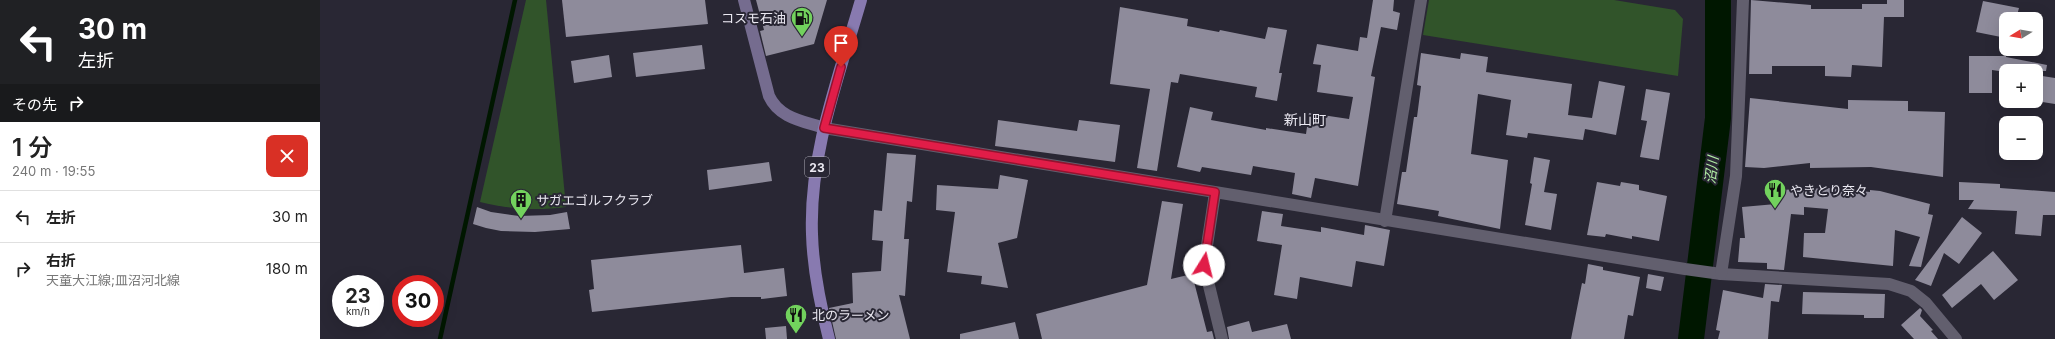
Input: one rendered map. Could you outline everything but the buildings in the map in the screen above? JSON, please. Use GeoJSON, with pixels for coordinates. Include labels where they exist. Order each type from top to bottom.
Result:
{"type":"FeatureCollection","features":[{"type":"Feature","properties":{"kind":"main road","name":"23"},"geometry":{"type":"LineString","coordinates":[[829,339],[821,306],[812,233],[813,195],[824,128],[861,0]]}},
{"type":"Feature","properties":{"kind":"street"},"geometry":{"type":"LineString","coordinates":[[744,0],[769,96],[774,107],[784,114],[824,128],[1685,269],[1721,274],[1889,284],[1910,291],[1926,303],[1956,339]]}},
{"type":"Feature","properties":{"kind":"street"},"geometry":{"type":"LineString","coordinates":[[1385,221],[1421,0]]}},
{"type":"Feature","properties":{"kind":"street"},"geometry":{"type":"LineString","coordinates":[[1721,274],[1736,176],[1743,0]]}},
{"type":"Feature","properties":{"kind":"street"},"geometry":{"type":"LineString","coordinates":[[1215,192],[1204,265],[1222,339]]}},
{"type":"Feature","properties":{"kind":"green space"},"geometry":{"type":"Polygon","coordinates":[[[526,0],[546,0],[566,207],[523,209],[480,202],[526,0]]]}},
{"type":"Feature","properties":{"kind":"green space"},"geometry":{"type":"Polygon","coordinates":[[[1429,0],[1614,0],[1675,10],[1683,19],[1678,76],[1423,35],[1429,0]]]}},
{"type":"Feature","properties":{"kind":"waterway"},"geometry":{"type":"LineString","coordinates":[[440,339],[515,0]]}},
{"type":"Feature","properties":{"kind":"waterway","name":"沼川"},"geometry":{"type":"LineString","coordinates":[[1691,339],[1718,118],[1718,0]]}},
{"type":"Feature","properties":{"kind":"place","name":"コスモ石油"},"geometry":{"type":"Point","coordinates":[802,38]}},
{"type":"Feature","properties":{"kind":"place","name":"やきとり奈々"},"geometry":{"type":"Point","coordinates":[1775,210]}},
{"type":"Feature","properties":{"kind":"place","name":"サガエゴルフクラブ"},"geometry":{"type":"Point","coordinates":[521,220]}},
{"type":"Feature","properties":{"kind":"place","name":"北のラーメン"},"geometry":{"type":"Point","coordinates":[796,334]}},
{"type":"Feature","properties":{"kind":"district","name":"新山町"},"geometry":{"type":"Point","coordinates":[1305,119]}},
{"type":"Feature","properties":{"kind":"route"},"geometry":{"type":"LineString","coordinates":[[841,67],[824,128],[1215,192],[1204,265]]}}]}
